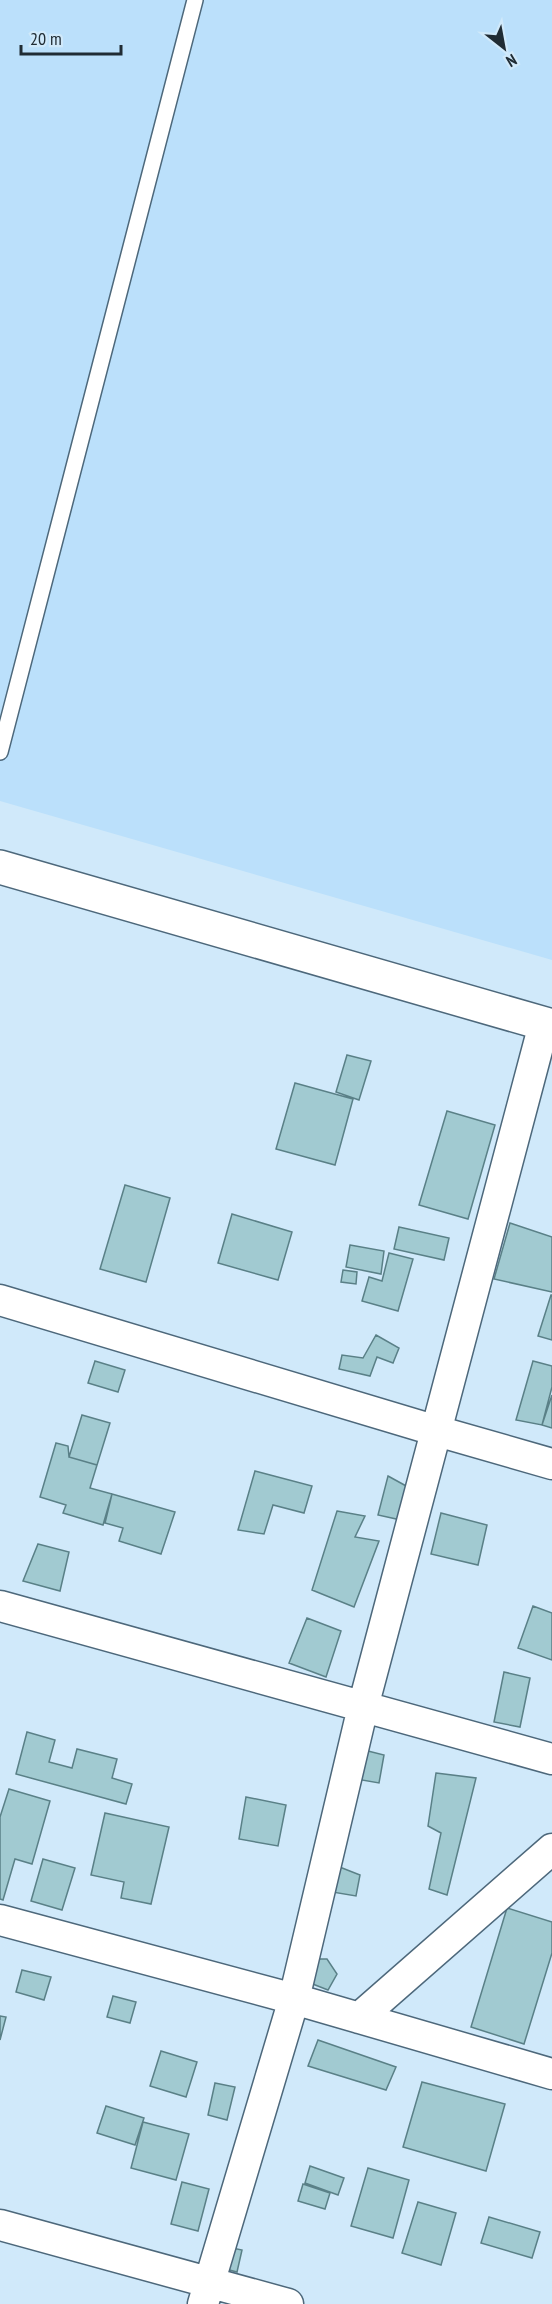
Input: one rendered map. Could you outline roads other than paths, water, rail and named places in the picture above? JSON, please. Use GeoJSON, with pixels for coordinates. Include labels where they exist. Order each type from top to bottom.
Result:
{"type":"FeatureCollection","features":[{"type":"Feature","properties":{"kind":"street"},"geometry":{"type":"LineString","coordinates":[[0,867],[548,1025],[363,1707],[294,1999],[207,2293]]}},
{"type":"Feature","properties":{"kind":"street"},"geometry":{"type":"LineString","coordinates":[[0,1300],[552,1464]]}},
{"type":"Feature","properties":{"kind":"street"},"geometry":{"type":"LineString","coordinates":[[0,1606],[552,1759]]}},
{"type":"Feature","properties":{"kind":"street"},"geometry":{"type":"LineString","coordinates":[[359,2018],[552,1849]]}},
{"type":"Feature","properties":{"kind":"street"},"geometry":{"type":"LineString","coordinates":[[0,1920],[294,1999],[552,2074]]}},
{"type":"Feature","properties":{"kind":"street"},"geometry":{"type":"LineString","coordinates":[[0,2225],[207,2293],[288,2304]]}},
{"type":"Feature","properties":{"kind":"lane"},"geometry":{"type":"LineString","coordinates":[[0,752],[195,0]]}}]}
